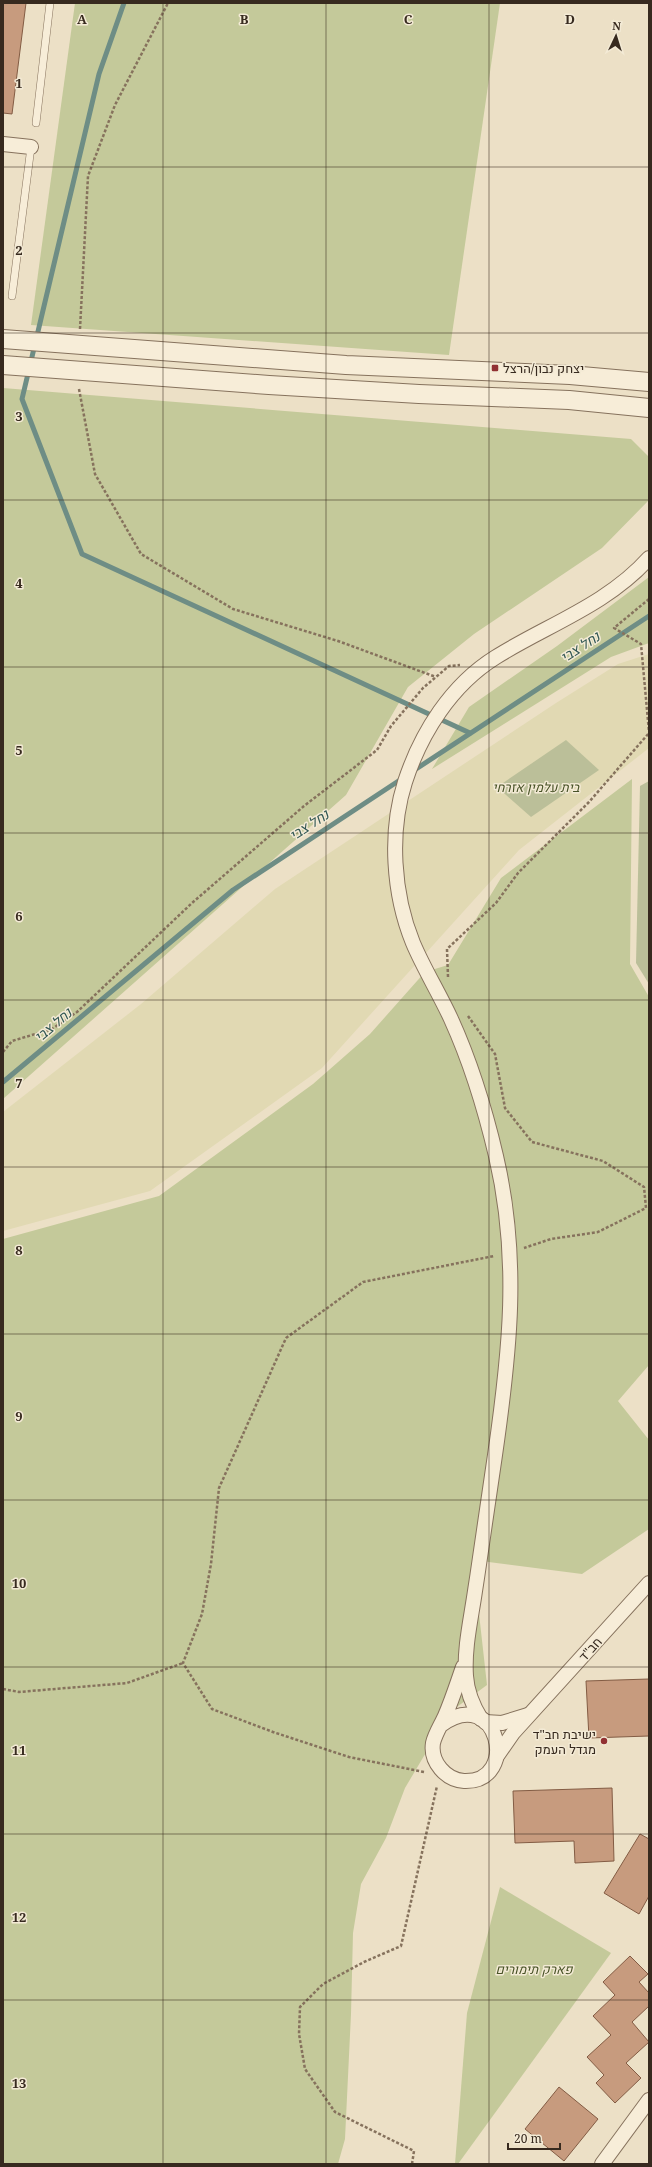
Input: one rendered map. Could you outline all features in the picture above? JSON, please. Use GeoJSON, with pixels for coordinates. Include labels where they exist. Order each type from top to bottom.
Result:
{"type":"FeatureCollection","features":[{"type":"Feature","properties":{"kind":"street"},"geometry":{"type":"LineString","coordinates":[[3,144],[31,147]]}},
{"type":"Feature","properties":{"kind":"street"},"geometry":{"type":"LineString","coordinates":[[3,339],[79,346],[346,365],[570,375],[649,382]]}},
{"type":"Feature","properties":{"kind":"street"},"geometry":{"type":"LineString","coordinates":[[3,365],[359,391],[569,400],[649,408]]}},
{"type":"Feature","properties":{"kind":"street"},"geometry":{"type":"LineString","coordinates":[[467,1657],[441,1726],[435,1735],[432,1745],[437,1765],[445,1773],[464,1781],[480,1777],[493,1766],[497,1756],[498,1745],[496,1734],[483,1721],[475,1709],[467,1687],[467,1657],[503,1405],[511,1325],[510,1253],[502,1185],[475,1078],[451,1018],[421,961],[407,926],[399,887],[396,850],[398,811],[403,788],[420,745],[452,694],[489,662],[603,598],[639,569],[649,558]]}},
{"type":"Feature","properties":{"kind":"street","name":"חב\"ד"},"geometry":{"type":"LineString","coordinates":[[497,1756],[513,1732],[649,1583]]}},
{"type":"Feature","properties":{"kind":"street","name":"חב\"ד"},"geometry":{"type":"LineString","coordinates":[[483,1721],[502,1723],[530,1714]]}},
{"type":"Feature","properties":{"kind":"street"},"geometry":{"type":"LineString","coordinates":[[441,1726],[450,1719],[460,1716],[471,1715],[483,1721]]}},
{"type":"Feature","properties":{"kind":"street"},"geometry":{"type":"LineString","coordinates":[[602,2164],[649,2100]]}},
{"type":"Feature","properties":{"kind":"lane"},"geometry":{"type":"LineString","coordinates":[[36,123],[50,3]]}},
{"type":"Feature","properties":{"kind":"lane"},"geometry":{"type":"LineString","coordinates":[[12,296],[31,147]]}},
{"type":"Feature","properties":{"kind":"path"},"geometry":{"type":"LineString","coordinates":[[79,346],[88,176],[115,105],[168,3]]}},
{"type":"Feature","properties":{"kind":"path"},"geometry":{"type":"LineString","coordinates":[[76,370],[95,474],[141,554],[233,609],[338,641],[436,677]]}},
{"type":"Feature","properties":{"kind":"path"},"geometry":{"type":"LineString","coordinates":[[448,985],[448,949],[496,903],[518,874],[589,802],[649,733],[640,644],[614,628],[649,599]]}},
{"type":"Feature","properties":{"kind":"path"},"geometry":{"type":"LineString","coordinates":[[3,1052],[12,1042],[52,1029],[77,1012],[192,903],[304,806],[377,750],[391,726],[423,688],[449,666],[489,662]]}},
{"type":"Feature","properties":{"kind":"path"},"geometry":{"type":"LineString","coordinates":[[3,1689],[19,1692],[127,1683],[183,1663],[202,1614],[211,1564],[219,1488],[286,1338],[363,1282],[510,1253],[551,1239],[598,1232],[646,1208],[644,1187],[603,1161],[532,1142],[505,1108],[496,1054],[464,1010]]}},
{"type":"Feature","properties":{"kind":"path"},"geometry":{"type":"LineString","coordinates":[[183,1663],[212,1709],[273,1732],[349,1757],[425,1772]]}},
{"type":"Feature","properties":{"kind":"path"},"geometry":{"type":"LineString","coordinates":[[412,2164],[414,2151],[334,2112],[305,2069],[299,2034],[300,2007],[323,1984],[364,1962],[401,1946],[438,1782]]}},
{"type":"Feature","properties":{"kind":"green space"},"geometry":{"type":"Polygon","coordinates":[[[75,3],[500,3],[449,355],[31,325],[75,3]]]}},
{"type":"Feature","properties":{"kind":"green space"},"geometry":{"type":"Polygon","coordinates":[[[3,388],[631,439],[649,457],[649,500],[602,548],[474,634],[408,687],[346,795],[3,1099],[3,388]]]}},
{"type":"Feature","properties":{"kind":"green space"},"geometry":{"type":"Polygon","coordinates":[[[649,577],[649,643],[611,657],[432,769],[469,707],[557,646],[649,577]]]}},
{"type":"Feature","properties":{"kind":"green space"},"geometry":{"type":"Polygon","coordinates":[[[649,654],[649,748],[519,850],[322,1068],[150,1191],[3,1231],[3,1112],[141,1004],[275,889],[556,703],[618,664],[649,654]]]}},
{"type":"Feature","properties":{"kind":"green space","name":"בית עלמין אזרחי"},"geometry":{"type":"Polygon","coordinates":[[[566,740],[599,770],[531,817],[497,787],[566,740]]]}},
{"type":"Feature","properties":{"kind":"green space"},"geometry":{"type":"Polygon","coordinates":[[[632,779],[630,964],[649,997],[649,1365],[618,1401],[649,1440],[649,1529],[582,1574],[473,1560],[487,1685],[450,1712],[405,1788],[386,1838],[361,1884],[353,1933],[345,2139],[338,2164],[3,2164],[3,1239],[159,1196],[313,1084],[370,1034],[425,972],[448,965],[501,878],[632,779]]]}},
{"type":"Feature","properties":{"kind":"green space"},"geometry":{"type":"Polygon","coordinates":[[[649,781],[649,984],[636,963],[640,786],[649,781]]]}},
{"type":"Feature","properties":{"kind":"green space","name":"פארק תימורים"},"geometry":{"type":"Polygon","coordinates":[[[500,1887],[611,1953],[458,2164],[455,2164],[467,2013],[500,1887]]]}},
{"type":"Feature","properties":{"kind":"building"},"geometry":{"type":"Polygon","coordinates":[[[3,3],[26,3],[12,114],[3,113],[3,3]]]}},
{"type":"Feature","properties":{"kind":"building"},"geometry":{"type":"Polygon","coordinates":[[[649,1679],[649,1736],[589,1738],[586,1681],[649,1679]]]}},
{"type":"Feature","properties":{"kind":"building"},"geometry":{"type":"Polygon","coordinates":[[[612,1788],[614,1861],[575,1863],[574,1841],[515,1843],[513,1791],[612,1788]]]}},
{"type":"Feature","properties":{"kind":"building"},"geometry":{"type":"Polygon","coordinates":[[[640,1834],[649,1839],[649,1896],[639,1914],[604,1893],[640,1834]]]}},
{"type":"Feature","properties":{"kind":"building"},"geometry":{"type":"Polygon","coordinates":[[[630,1956],[648,1974],[639,1982],[649,1993],[649,2006],[632,2022],[649,2042],[626,2063],[641,2078],[615,2103],[596,2083],[604,2075],[587,2057],[611,2035],[593,2016],[615,1995],[603,1982],[630,1956]]]}},
{"type":"Feature","properties":{"kind":"building"},"geometry":{"type":"Polygon","coordinates":[[[559,2087],[598,2119],[564,2161],[525,2129],[559,2087]]]}},
{"type":"Feature","properties":{"kind":"waterway"},"geometry":{"type":"LineString","coordinates":[[124,3],[99,74],[22,399],[82,554],[470,733]]}},
{"type":"Feature","properties":{"kind":"waterway","name":"נחל צבי"},"geometry":{"type":"LineString","coordinates":[[413,771],[649,616]]}},
{"type":"Feature","properties":{"kind":"waterway","name":"נחל צבי"},"geometry":{"type":"LineString","coordinates":[[3,1082],[233,890],[403,778]]}},
{"type":"Feature","properties":{"kind":"place","name":"יצחק נבון/הרצל"},"geometry":{"type":"Point","coordinates":[495,368]}},
{"type":"Feature","properties":{"kind":"place","name":"ישיבת חב\"ד מגדל העמק"},"geometry":{"type":"Point","coordinates":[604,1741]}}]}
